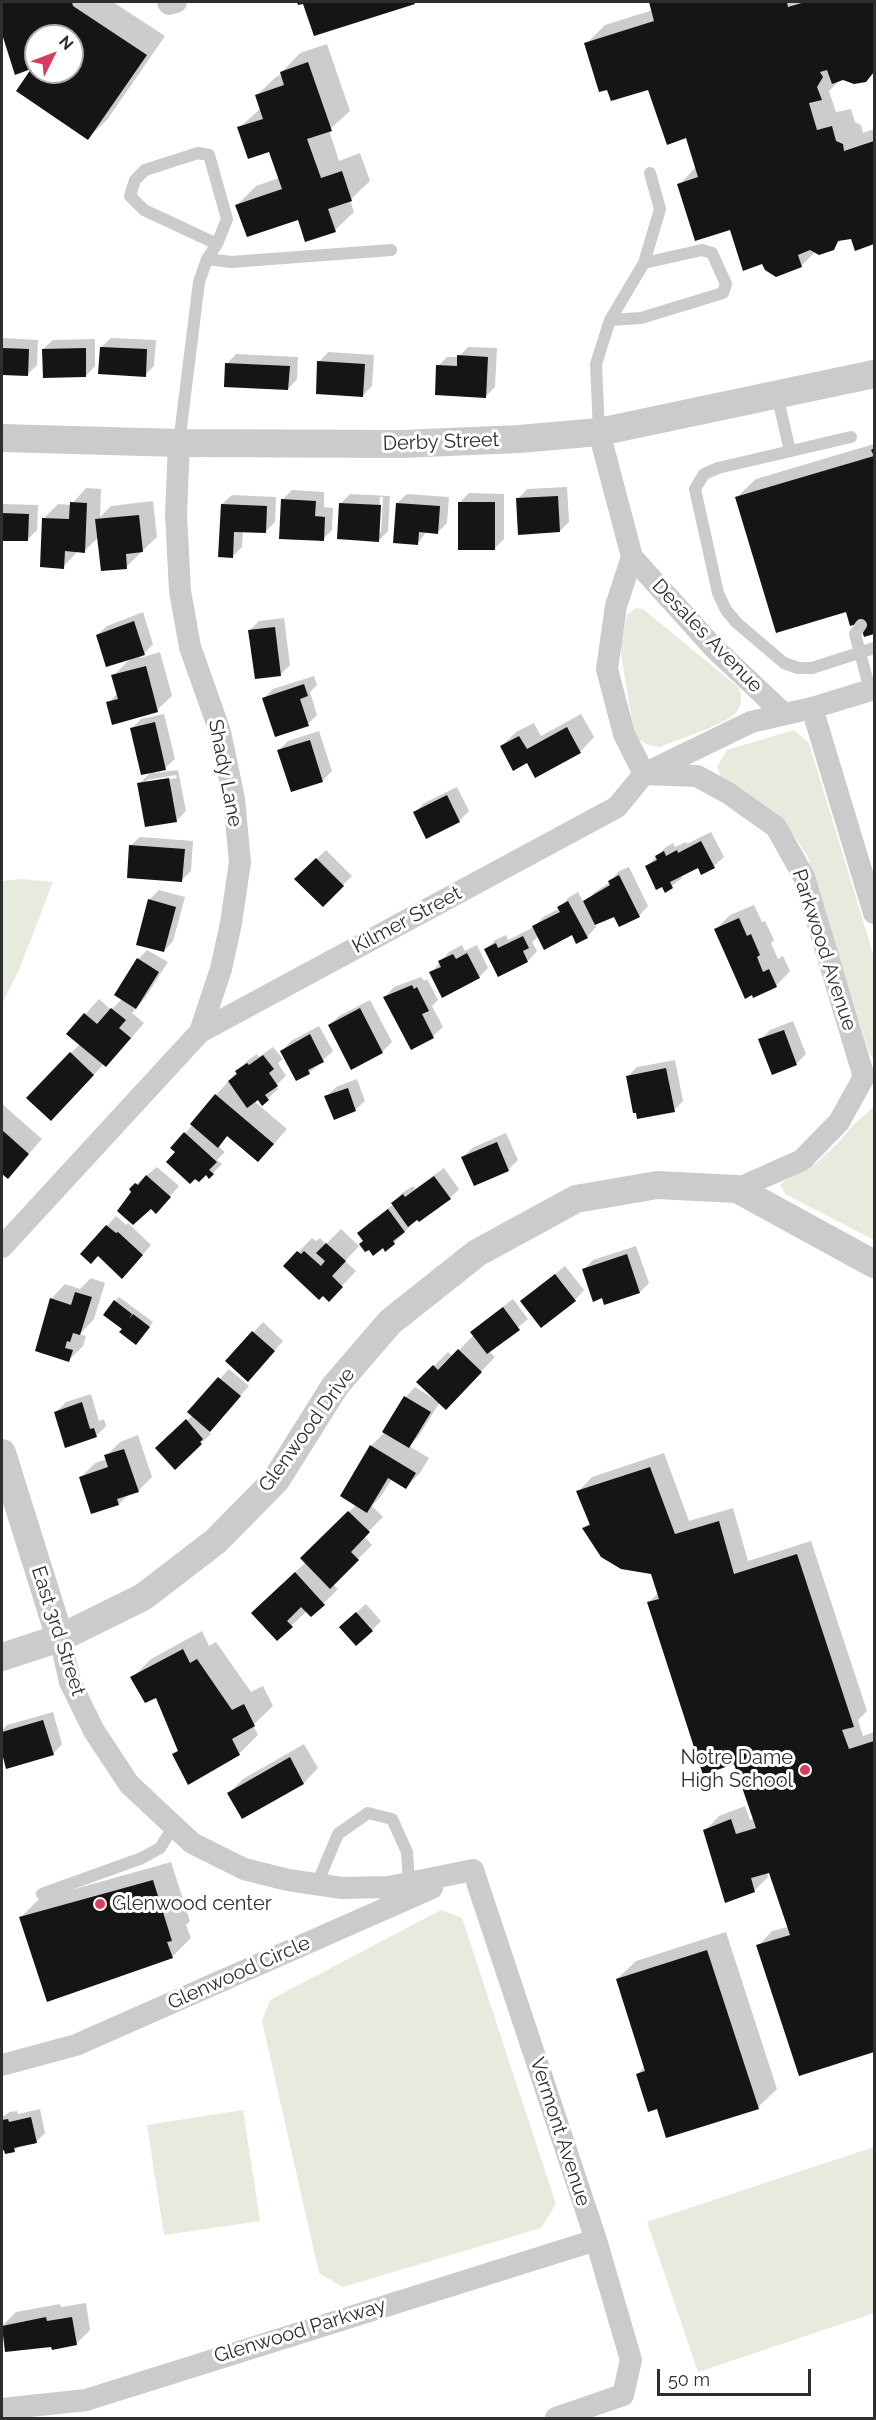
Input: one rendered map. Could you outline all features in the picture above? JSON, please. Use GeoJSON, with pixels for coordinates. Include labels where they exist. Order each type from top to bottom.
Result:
{"type":"FeatureCollection","features":[{"type":"Feature","properties":{"kind":"street","name":"Derby Street"},"geometry":{"type":"LineString","coordinates":[[2,438],[179,443],[402,444],[519,439],[599,432],[874,375]]}},
{"type":"Feature","properties":{"kind":"street"},"geometry":{"type":"LineString","coordinates":[[599,432],[632,557],[615,606],[607,669],[624,734],[644,774]]}},
{"type":"Feature","properties":{"kind":"street","name":"Shady Lane"},"geometry":{"type":"LineString","coordinates":[[179,443],[176,513],[180,591],[190,647],[220,732],[234,799],[240,862],[231,923],[221,969],[200,1032]]}},
{"type":"Feature","properties":{"kind":"street","name":"Desales Avenue"},"geometry":{"type":"LineString","coordinates":[[632,557],[714,648],[784,714]]}},
{"type":"Feature","properties":{"kind":"street","name":"Kilmer Street"},"geometry":{"type":"LineString","coordinates":[[2,1247],[200,1032],[617,807],[644,774],[751,722],[812,708],[872,689]]}},
{"type":"Feature","properties":{"kind":"street"},"geometry":{"type":"LineString","coordinates":[[812,708],[874,914]]}},
{"type":"Feature","properties":{"kind":"street","name":"Parkwood Avenue"},"geometry":{"type":"LineString","coordinates":[[644,774],[697,776],[728,793],[776,827],[804,877],[869,1077]]}},
{"type":"Feature","properties":{"kind":"street"},"geometry":{"type":"LineString","coordinates":[[737,1189],[802,1160],[839,1122],[869,1077]]}},
{"type":"Feature","properties":{"kind":"street","name":"Glenwood Drive"},"geometry":{"type":"LineString","coordinates":[[2,1658],[60,1638],[143,1597],[216,1541],[276,1480],[335,1386],[390,1322],[477,1253],[576,1199],[657,1185],[737,1189],[874,1264]]}},
{"type":"Feature","properties":{"kind":"street","name":"East 3rd Street"},"geometry":{"type":"LineString","coordinates":[[2,1453],[60,1638],[70,1682],[94,1731],[129,1784],[192,1844],[244,1869],[288,1881],[342,1888],[389,1887],[473,1870]]}},
{"type":"Feature","properties":{"kind":"street","name":"Glenwood Circle"},"geometry":{"type":"LineString","coordinates":[[2,2066],[76,2045],[473,1870]]}},
{"type":"Feature","properties":{"kind":"street","name":"Vermont Avenue"},"geometry":{"type":"LineString","coordinates":[[473,1870],[596,2240],[631,2360],[623,2395],[556,2418]]}},
{"type":"Feature","properties":{"kind":"street","name":"Glenwood Parkway"},"geometry":{"type":"LineString","coordinates":[[2,2409],[86,2400],[596,2240]]}},
{"type":"Feature","properties":{"kind":"lane"},"geometry":{"type":"LineString","coordinates":[[179,443],[199,282],[207,259],[217,244],[227,219],[209,155],[198,153],[145,170],[135,180],[129,196],[144,210],[217,244]]}},
{"type":"Feature","properties":{"kind":"lane"},"geometry":{"type":"LineString","coordinates":[[599,432],[596,364],[610,320],[644,264],[660,209],[650,173]]}},
{"type":"Feature","properties":{"kind":"lane"},"geometry":{"type":"LineString","coordinates":[[207,259],[231,261],[391,250]]}},
{"type":"Feature","properties":{"kind":"lane"},"geometry":{"type":"LineString","coordinates":[[610,320],[640,318],[723,293],[726,284],[712,253],[702,250],[644,264]]}},
{"type":"Feature","properties":{"kind":"lane"},"geometry":{"type":"LineString","coordinates":[[777,395],[790,451]]}},
{"type":"Feature","properties":{"kind":"lane"},"geometry":{"type":"LineString","coordinates":[[851,437],[718,468],[704,474],[695,489],[718,593],[726,610],[737,623],[784,663],[798,668],[812,668],[874,648]]}},
{"type":"Feature","properties":{"kind":"lane"},"geometry":{"type":"LineString","coordinates":[[861,625],[855,634],[872,689]]}},
{"type":"Feature","properties":{"kind":"lane"},"geometry":{"type":"LineString","coordinates":[[317,1884],[338,1834],[368,1813],[392,1819],[407,1852],[409,1883]]}},
{"type":"Feature","properties":{"kind":"lane"},"geometry":{"type":"LineString","coordinates":[[42,1894],[142,1858],[160,1848],[174,1826]]}},
{"type":"Feature","properties":{"kind":"shaded area"},"geometry":{"type":"Polygon","coordinates":[[[636,608],[643,609],[738,687],[741,699],[739,707],[731,717],[660,747],[646,744],[634,734],[620,648],[627,615],[636,608]]]}},
{"type":"Feature","properties":{"kind":"shaded area"},"geometry":{"type":"Polygon","coordinates":[[[794,730],[809,743],[874,957],[874,1060],[869,1052],[807,855],[790,830],[723,781],[717,767],[727,750],[794,730]]]}},
{"type":"Feature","properties":{"kind":"shaded area"},"geometry":{"type":"Polygon","coordinates":[[[22,879],[53,882],[19,970],[2,1004],[2,881],[22,879]]]}},
{"type":"Feature","properties":{"kind":"shaded area"},"geometry":{"type":"Polygon","coordinates":[[[874,1107],[874,1240],[785,1194],[780,1185],[818,1162],[853,1125],[874,1107]]]}},
{"type":"Feature","properties":{"kind":"shaded area"},"geometry":{"type":"Polygon","coordinates":[[[441,1910],[462,1918],[556,2204],[541,2228],[343,2287],[319,2273],[262,2021],[270,2000],[441,1910]]]}},
{"type":"Feature","properties":{"kind":"shaded area"},"geometry":{"type":"Polygon","coordinates":[[[243,2110],[260,2221],[164,2235],[147,2125],[243,2110]]]}},
{"type":"Feature","properties":{"kind":"shaded area"},"geometry":{"type":"Polygon","coordinates":[[[874,2147],[874,2313],[698,2372],[647,2222],[874,2147]]]}},
{"type":"Feature","properties":{"kind":"building"},"geometry":{"type":"Polygon","coordinates":[[[2,2],[72,2],[73,6],[147,55],[88,140],[16,91],[24,79],[24,84],[84,84],[84,24],[24,24],[24,72],[15,75],[2,34],[2,2]]]}},
{"type":"Feature","properties":{"kind":"building"},"geometry":{"type":"Polygon","coordinates":[[[297,2],[414,2],[415,4],[314,36],[303,4],[298,5],[297,2]]]}},
{"type":"Feature","properties":{"kind":"building"},"geometry":{"type":"Polygon","coordinates":[[[649,2],[787,2],[788,7],[805,2],[874,2],[874,72],[866,82],[854,84],[843,80],[832,84],[827,70],[820,72],[823,77],[817,87],[822,100],[809,103],[817,130],[832,126],[836,141],[843,144],[844,151],[874,141],[874,244],[855,251],[851,239],[838,241],[834,250],[819,255],[810,250],[798,255],[802,267],[776,277],[765,270],[762,264],[743,271],[730,230],[695,241],[677,184],[698,177],[686,138],[667,145],[648,90],[611,101],[607,90],[599,92],[584,43],[654,21],[649,2]]]}},
{"type":"Feature","properties":{"kind":"building"},"geometry":{"type":"Polygon","coordinates":[[[308,62],[332,131],[307,139],[321,178],[342,171],[352,201],[328,209],[336,232],[305,242],[298,220],[247,237],[235,205],[282,189],[269,152],[248,159],[237,127],[263,119],[255,95],[284,85],[280,72],[308,62]]]}},
{"type":"Feature","properties":{"kind":"building"},"geometry":{"type":"Polygon","coordinates":[[[100,347],[147,349],[146,377],[98,374],[100,347]]]}},
{"type":"Feature","properties":{"kind":"building"},"geometry":{"type":"Polygon","coordinates":[[[2,348],[29,349],[28,376],[2,375],[2,348]]]}},
{"type":"Feature","properties":{"kind":"building"},"geometry":{"type":"Polygon","coordinates":[[[86,348],[86,377],[43,378],[42,349],[86,348]]]}},
{"type":"Feature","properties":{"kind":"building"},"geometry":{"type":"Polygon","coordinates":[[[457,355],[488,357],[486,398],[435,395],[436,365],[457,366],[457,355]]]}},
{"type":"Feature","properties":{"kind":"building"},"geometry":{"type":"Polygon","coordinates":[[[317,361],[365,364],[363,397],[316,394],[317,361]]]}},
{"type":"Feature","properties":{"kind":"building"},"geometry":{"type":"Polygon","coordinates":[[[225,363],[290,366],[288,390],[224,387],[225,363]]]}},
{"type":"Feature","properties":{"kind":"building"},"geometry":{"type":"Polygon","coordinates":[[[874,456],[874,634],[864,637],[860,623],[850,626],[846,612],[776,633],[735,497],[874,456]]]}},
{"type":"Feature","properties":{"kind":"building"},"geometry":{"type":"Polygon","coordinates":[[[558,496],[560,532],[518,535],[516,498],[558,496]]]}},
{"type":"Feature","properties":{"kind":"building"},"geometry":{"type":"Polygon","coordinates":[[[281,499],[316,501],[315,516],[325,517],[324,541],[279,539],[281,499]]]}},
{"type":"Feature","properties":{"kind":"building"},"geometry":{"type":"Polygon","coordinates":[[[70,502],[87,503],[85,553],[65,551],[64,569],[40,567],[42,518],[69,519],[70,502]]]}},
{"type":"Feature","properties":{"kind":"building"},"geometry":{"type":"Polygon","coordinates":[[[458,502],[495,502],[495,550],[458,550],[458,502]]]}},
{"type":"Feature","properties":{"kind":"building"},"geometry":{"type":"Polygon","coordinates":[[[339,503],[381,505],[379,542],[337,539],[339,503]]]}},
{"type":"Feature","properties":{"kind":"building"},"geometry":{"type":"Polygon","coordinates":[[[396,503],[440,506],[438,534],[419,532],[418,545],[393,543],[396,503]]]}},
{"type":"Feature","properties":{"kind":"building"},"geometry":{"type":"Polygon","coordinates":[[[221,504],[267,506],[266,533],[234,532],[233,558],[218,557],[221,504]]]}},
{"type":"Feature","properties":{"kind":"building"},"geometry":{"type":"Polygon","coordinates":[[[2,513],[29,514],[28,541],[2,541],[2,513]]]}},
{"type":"Feature","properties":{"kind":"building"},"geometry":{"type":"Polygon","coordinates":[[[139,515],[143,552],[126,554],[127,569],[101,571],[95,519],[139,515]]]}},
{"type":"Feature","properties":{"kind":"building"},"geometry":{"type":"Polygon","coordinates":[[[134,621],[145,655],[106,667],[96,635],[134,621]]]}},
{"type":"Feature","properties":{"kind":"building"},"geometry":{"type":"Polygon","coordinates":[[[275,627],[281,676],[255,679],[248,630],[275,627]]]}},
{"type":"Feature","properties":{"kind":"building"},"geometry":{"type":"Polygon","coordinates":[[[146,666],[158,712],[112,725],[106,702],[118,699],[111,675],[146,666]]]}},
{"type":"Feature","properties":{"kind":"building"},"geometry":{"type":"Polygon","coordinates":[[[304,684],[308,696],[300,699],[309,726],[275,737],[262,698],[304,684]]]}},
{"type":"Feature","properties":{"kind":"building"},"geometry":{"type":"Polygon","coordinates":[[[155,722],[166,770],[141,775],[130,728],[155,722]]]}},
{"type":"Feature","properties":{"kind":"building"},"geometry":{"type":"Polygon","coordinates":[[[567,727],[581,753],[535,778],[527,763],[513,771],[500,746],[519,736],[527,749],[567,727]]]}},
{"type":"Feature","properties":{"kind":"building"},"geometry":{"type":"Polygon","coordinates":[[[310,740],[323,782],[291,792],[277,750],[310,740]]]}},
{"type":"Feature","properties":{"kind":"building"},"geometry":{"type":"Polygon","coordinates":[[[169,778],[177,822],[145,827],[137,783],[169,778]]]}},
{"type":"Feature","properties":{"kind":"building"},"geometry":{"type":"Polygon","coordinates":[[[447,795],[460,822],[426,839],[413,812],[447,795]]]}},
{"type":"Feature","properties":{"kind":"building"},"geometry":{"type":"Polygon","coordinates":[[[701,841],[715,868],[701,875],[698,868],[670,882],[673,888],[665,893],[662,887],[656,890],[645,866],[657,860],[655,856],[664,851],[666,856],[677,850],[678,853],[701,841]]]}},
{"type":"Feature","properties":{"kind":"building"},"geometry":{"type":"Polygon","coordinates":[[[129,845],[185,849],[182,882],[127,878],[129,845]]]}},
{"type":"Feature","properties":{"kind":"building"},"geometry":{"type":"Polygon","coordinates":[[[316,858],[344,886],[323,907],[294,879],[316,858]]]}},
{"type":"Feature","properties":{"kind":"building"},"geometry":{"type":"Polygon","coordinates":[[[619,875],[640,917],[619,927],[614,917],[595,925],[583,901],[610,885],[608,881],[619,875]]]}},
{"type":"Feature","properties":{"kind":"building"},"geometry":{"type":"Polygon","coordinates":[[[148,899],[176,907],[164,952],[136,945],[148,899]]]}},
{"type":"Feature","properties":{"kind":"building"},"geometry":{"type":"Polygon","coordinates":[[[568,901],[588,938],[576,944],[572,935],[544,950],[532,926],[560,912],[557,907],[568,901]]]}},
{"type":"Feature","properties":{"kind":"building"},"geometry":{"type":"Polygon","coordinates":[[[739,918],[747,936],[751,934],[760,955],[757,957],[763,972],[769,969],[777,987],[753,998],[752,995],[745,999],[714,929],[739,918]]]}},
{"type":"Feature","properties":{"kind":"building"},"geometry":{"type":"Polygon","coordinates":[[[523,936],[529,948],[523,951],[528,962],[498,977],[484,949],[496,943],[498,948],[523,936]]]}},
{"type":"Feature","properties":{"kind":"building"},"geometry":{"type":"Polygon","coordinates":[[[467,953],[480,978],[442,998],[429,972],[441,967],[438,961],[453,954],[456,959],[467,953]]]}},
{"type":"Feature","properties":{"kind":"building"},"geometry":{"type":"Polygon","coordinates":[[[137,958],[159,972],[136,1009],[114,995],[137,958]]]}},
{"type":"Feature","properties":{"kind":"building"},"geometry":{"type":"Polygon","coordinates":[[[412,985],[414,989],[417,987],[429,1011],[422,1014],[434,1038],[411,1050],[383,997],[412,985]]]}},
{"type":"Feature","properties":{"kind":"building"},"geometry":{"type":"Polygon","coordinates":[[[111,1008],[126,1020],[119,1028],[131,1038],[106,1067],[66,1034],[84,1013],[97,1024],[111,1008]]]}},
{"type":"Feature","properties":{"kind":"building"},"geometry":{"type":"Polygon","coordinates":[[[360,1008],[383,1053],[351,1070],[328,1025],[360,1008]]]}},
{"type":"Feature","properties":{"kind":"building"},"geometry":{"type":"Polygon","coordinates":[[[784,1030],[797,1065],[772,1075],[758,1039],[784,1030]]]}},
{"type":"Feature","properties":{"kind":"building"},"geometry":{"type":"Polygon","coordinates":[[[310,1034],[324,1062],[308,1070],[310,1074],[296,1081],[280,1051],[310,1034]]]}},
{"type":"Feature","properties":{"kind":"building"},"geometry":{"type":"Polygon","coordinates":[[[70,1052],[94,1075],[51,1121],[26,1098],[70,1052]]]}},
{"type":"Feature","properties":{"kind":"building"},"geometry":{"type":"Polygon","coordinates":[[[263,1055],[274,1069],[269,1073],[278,1086],[265,1095],[269,1100],[262,1106],[258,1100],[247,1108],[228,1081],[237,1074],[235,1071],[263,1055]]]}},
{"type":"Feature","properties":{"kind":"building"},"geometry":{"type":"Polygon","coordinates":[[[666,1068],[675,1112],[637,1119],[636,1113],[633,1113],[626,1076],[666,1068]]]}},
{"type":"Feature","properties":{"kind":"building"},"geometry":{"type":"Polygon","coordinates":[[[348,1088],[356,1111],[334,1120],[324,1096],[348,1088]]]}},
{"type":"Feature","properties":{"kind":"building"},"geometry":{"type":"Polygon","coordinates":[[[215,1094],[274,1144],[258,1162],[227,1136],[218,1148],[190,1124],[215,1094]]]}},
{"type":"Feature","properties":{"kind":"building"},"geometry":{"type":"Polygon","coordinates":[[[2,1130],[29,1154],[8,1179],[2,1174],[2,1130]]]}},
{"type":"Feature","properties":{"kind":"building"},"geometry":{"type":"Polygon","coordinates":[[[184,1132],[217,1162],[209,1170],[214,1174],[209,1179],[206,1175],[199,1182],[195,1179],[190,1184],[166,1162],[175,1152],[170,1148],[184,1132]]]}},
{"type":"Feature","properties":{"kind":"building"},"geometry":{"type":"Polygon","coordinates":[[[497,1142],[509,1171],[474,1186],[461,1157],[497,1142]]]}},
{"type":"Feature","properties":{"kind":"building"},"geometry":{"type":"Polygon","coordinates":[[[146,1175],[171,1197],[156,1214],[151,1209],[133,1225],[117,1211],[131,1192],[129,1189],[135,1183],[138,1185],[146,1175]]]}},
{"type":"Feature","properties":{"kind":"building"},"geometry":{"type":"Polygon","coordinates":[[[434,1176],[451,1199],[419,1222],[417,1220],[408,1227],[391,1203],[403,1194],[405,1197],[434,1176]]]}},
{"type":"Feature","properties":{"kind":"building"},"geometry":{"type":"Polygon","coordinates":[[[388,1209],[405,1232],[393,1241],[395,1244],[385,1252],[383,1248],[373,1256],[369,1250],[365,1252],[359,1244],[363,1241],[357,1233],[388,1209]]]}},
{"type":"Feature","properties":{"kind":"building"},"geometry":{"type":"Polygon","coordinates":[[[106,1225],[116,1233],[118,1232],[143,1255],[122,1279],[98,1256],[91,1264],[80,1254],[106,1225]]]}},
{"type":"Feature","properties":{"kind":"building"},"geometry":{"type":"Polygon","coordinates":[[[326,1243],[346,1261],[332,1276],[343,1287],[329,1302],[323,1296],[319,1300],[283,1266],[297,1251],[301,1254],[304,1251],[321,1266],[325,1261],[316,1253],[326,1243]]]}},
{"type":"Feature","properties":{"kind":"building"},"geometry":{"type":"Polygon","coordinates":[[[627,1254],[640,1293],[604,1305],[602,1298],[593,1302],[582,1269],[627,1254]]]}},
{"type":"Feature","properties":{"kind":"building"},"geometry":{"type":"Polygon","coordinates":[[[555,1274],[576,1301],[541,1328],[520,1301],[555,1274]]]}},
{"type":"Feature","properties":{"kind":"building"},"geometry":{"type":"Polygon","coordinates":[[[75,1292],[92,1297],[80,1335],[73,1333],[70,1342],[67,1341],[65,1348],[73,1350],[69,1362],[35,1351],[50,1298],[71,1305],[75,1292]]]}},
{"type":"Feature","properties":{"kind":"building"},"geometry":{"type":"Polygon","coordinates":[[[114,1300],[132,1314],[129,1319],[133,1314],[150,1327],[136,1345],[119,1332],[122,1329],[103,1315],[114,1300]]]}},
{"type":"Feature","properties":{"kind":"building"},"geometry":{"type":"Polygon","coordinates":[[[503,1307],[520,1330],[487,1354],[470,1332],[503,1307]]]}},
{"type":"Feature","properties":{"kind":"building"},"geometry":{"type":"Polygon","coordinates":[[[252,1331],[275,1351],[248,1382],[225,1361],[252,1331]]]}},
{"type":"Feature","properties":{"kind":"building"},"geometry":{"type":"Polygon","coordinates":[[[458,1349],[482,1372],[446,1410],[416,1382],[433,1365],[438,1370],[458,1349]]]}},
{"type":"Feature","properties":{"kind":"building"},"geometry":{"type":"Polygon","coordinates":[[[218,1377],[241,1396],[210,1432],[187,1412],[218,1377]]]}},
{"type":"Feature","properties":{"kind":"building"},"geometry":{"type":"Polygon","coordinates":[[[404,1396],[431,1412],[409,1448],[382,1432],[404,1396]]]}},
{"type":"Feature","properties":{"kind":"building"},"geometry":{"type":"Polygon","coordinates":[[[82,1402],[90,1429],[94,1428],[97,1437],[65,1448],[54,1412],[82,1402]]]}},
{"type":"Feature","properties":{"kind":"building"},"geometry":{"type":"Polygon","coordinates":[[[186,1419],[203,1439],[200,1442],[202,1444],[175,1470],[155,1448],[186,1419]]]}},
{"type":"Feature","properties":{"kind":"building"},"geometry":{"type":"Polygon","coordinates":[[[370,1445],[416,1473],[406,1489],[388,1478],[367,1513],[340,1496],[370,1445]]]}},
{"type":"Feature","properties":{"kind":"building"},"geometry":{"type":"Polygon","coordinates":[[[124,1449],[139,1492],[117,1499],[119,1505],[91,1514],[79,1477],[108,1467],[104,1455],[124,1449]]]}},
{"type":"Feature","properties":{"kind":"building","name":"Notre Dame High School"},"geometry":{"type":"Polygon","coordinates":[[[650,1467],[675,1534],[719,1521],[734,1574],[797,1554],[854,1727],[842,1730],[849,1749],[874,1741],[874,2052],[799,2076],[756,1945],[790,1935],[769,1873],[751,1878],[755,1892],[725,1903],[703,1830],[731,1819],[736,1834],[756,1828],[734,1764],[703,1775],[647,1602],[659,1599],[651,1574],[621,1569],[601,1557],[582,1528],[590,1525],[576,1491],[650,1467]]]}},
{"type":"Feature","properties":{"kind":"building"},"geometry":{"type":"Polygon","coordinates":[[[348,1511],[370,1532],[351,1552],[359,1560],[330,1589],[300,1558],[348,1511]]]}},
{"type":"Feature","properties":{"kind":"building"},"geometry":{"type":"Polygon","coordinates":[[[295,1572],[325,1605],[311,1617],[301,1607],[287,1621],[293,1627],[277,1641],[251,1613],[295,1572]]]}},
{"type":"Feature","properties":{"kind":"building"},"geometry":{"type":"Polygon","coordinates":[[[356,1612],[373,1631],[356,1646],[339,1627],[356,1612]]]}},
{"type":"Feature","properties":{"kind":"building"},"geometry":{"type":"Polygon","coordinates":[[[183,1649],[190,1663],[197,1659],[232,1710],[244,1704],[255,1726],[232,1739],[240,1755],[188,1785],[172,1754],[178,1751],[156,1698],[145,1703],[130,1677],[183,1649]]]}},
{"type":"Feature","properties":{"kind":"building"},"geometry":{"type":"Polygon","coordinates":[[[43,1720],[54,1755],[6,1769],[2,1753],[2,1732],[43,1720]]]}},
{"type":"Feature","properties":{"kind":"building"},"geometry":{"type":"Polygon","coordinates":[[[290,1757],[304,1784],[242,1819],[227,1793],[290,1757]]]}},
{"type":"Feature","properties":{"kind":"building"},"geometry":{"type":"Polygon","coordinates":[[[153,1880],[172,1941],[167,1942],[173,1958],[47,2002],[19,1917],[153,1880]]]}},
{"type":"Feature","properties":{"kind":"building"},"geometry":{"type":"Polygon","coordinates":[[[707,1950],[759,2109],[666,2138],[657,2109],[648,2112],[636,2074],[645,2071],[616,1979],[707,1950]]]}},
{"type":"Feature","properties":{"kind":"building"},"geometry":{"type":"Polygon","coordinates":[[[31,2117],[37,2143],[14,2148],[15,2152],[5,2154],[4,2150],[2,2151],[2,2120],[8,2119],[9,2122],[31,2117]]]}},
{"type":"Feature","properties":{"kind":"building"},"geometry":{"type":"Polygon","coordinates":[[[46,2317],[47,2321],[72,2317],[77,2345],[52,2350],[51,2347],[5,2352],[2,2326],[46,2317]]]}},
{"type":"Feature","properties":{"kind":"place","name":"Notre Dame High School"},"geometry":{"type":"Point","coordinates":[805,1770]}},
{"type":"Feature","properties":{"kind":"place","name":"Glenwood center"},"geometry":{"type":"Point","coordinates":[100,1904]}}]}
